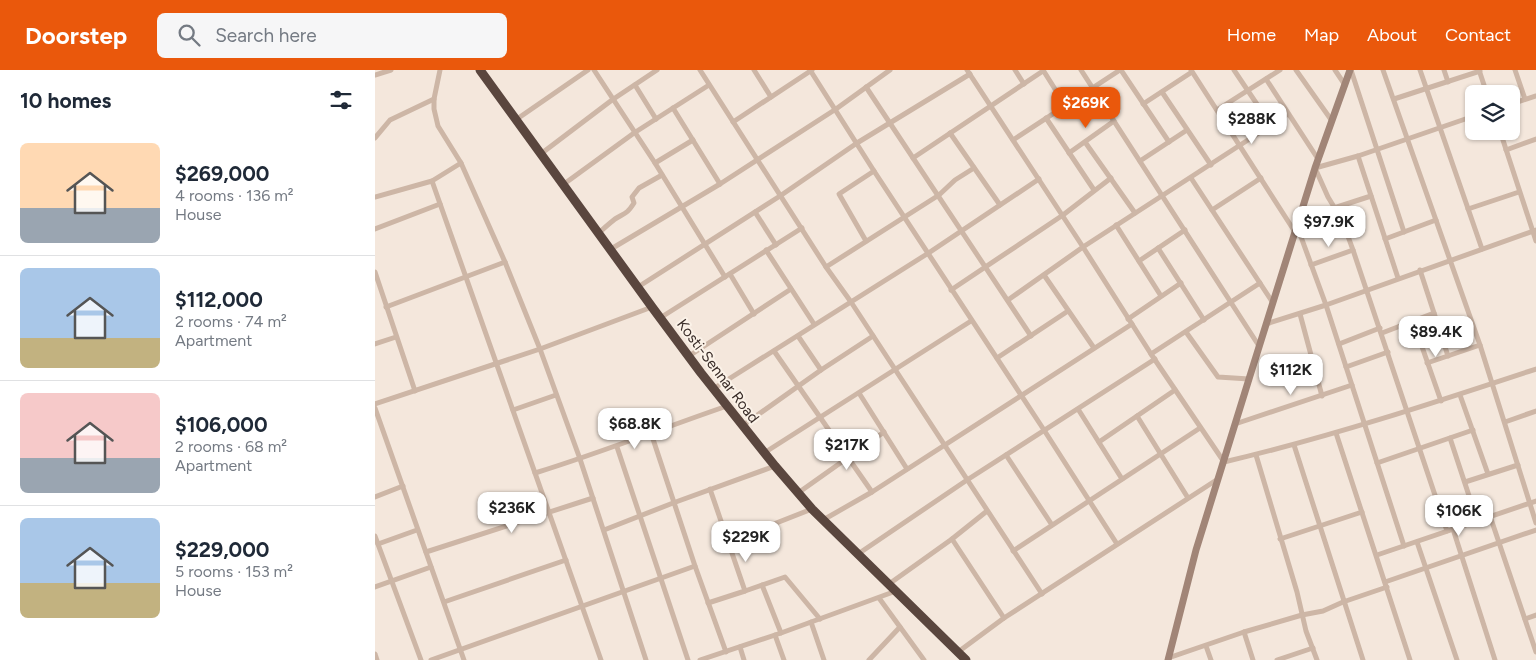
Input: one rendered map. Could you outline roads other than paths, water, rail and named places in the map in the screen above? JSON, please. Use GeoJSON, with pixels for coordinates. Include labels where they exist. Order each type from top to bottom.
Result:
{"type":"FeatureCollection","features":[{"type":"Feature","properties":{"kind":"highway","name":"Kosti-Sennar Road"},"geometry":{"type":"LineString","coordinates":[[483,71],[660,318],[764,453],[812,509],[966,660]]}},
{"type":"Feature","properties":{"kind":"street"},"geometry":{"type":"LineString","coordinates":[[375,75],[391,70]]}},
{"type":"Feature","properties":{"kind":"street"},"geometry":{"type":"LineString","coordinates":[[441,70],[434,99],[438,126],[461,163],[505,262],[540,349],[580,459],[646,660]]}},
{"type":"Feature","properties":{"kind":"street"},"geometry":{"type":"LineString","coordinates":[[593,70],[655,163],[705,244],[754,314]]}},
{"type":"Feature","properties":{"kind":"street"},"geometry":{"type":"LineString","coordinates":[[542,154],[613,100],[657,70]]}},
{"type":"Feature","properties":{"kind":"street"},"geometry":{"type":"LineString","coordinates":[[700,70],[826,267],[851,302],[1041,594]]}},
{"type":"Feature","properties":{"kind":"street"},"geometry":{"type":"LineString","coordinates":[[754,70],[771,97]]}},
{"type":"Feature","properties":{"kind":"street"},"geometry":{"type":"LineString","coordinates":[[733,122],[812,70],[927,254],[997,358],[1117,544]]}},
{"type":"Feature","properties":{"kind":"street"},"geometry":{"type":"LineString","coordinates":[[611,249],[720,184],[836,109],[890,70]]}},
{"type":"Feature","properties":{"kind":"street"},"geometry":{"type":"LineString","coordinates":[[1015,70],[1024,84]]}},
{"type":"Feature","properties":{"kind":"street"},"geometry":{"type":"LineString","coordinates":[[913,158],[1043,70],[1065,105]]}},
{"type":"Feature","properties":{"kind":"street"},"geometry":{"type":"LineString","coordinates":[[1081,70],[1259,346]]}},
{"type":"Feature","properties":{"kind":"street"},"geometry":{"type":"LineString","coordinates":[[1013,140],[1120,70],[1169,142]]}},
{"type":"Feature","properties":{"kind":"street"},"geometry":{"type":"LineString","coordinates":[[1234,70],[1271,125]]}},
{"type":"Feature","properties":{"kind":"street"},"geometry":{"type":"LineString","coordinates":[[1217,110],[1280,70]]}},
{"type":"Feature","properties":{"kind":"street"},"geometry":{"type":"LineString","coordinates":[[1297,70],[1332,121]]}},
{"type":"Feature","properties":{"kind":"street"},"geometry":{"type":"LineString","coordinates":[[1335,70],[1345,85]]}},
{"type":"Feature","properties":{"kind":"street"},"geometry":{"type":"LineString","coordinates":[[1168,659],[1196,550],[1259,346],[1318,159],[1351,70]]}},
{"type":"Feature","properties":{"kind":"street"},"geometry":{"type":"LineString","coordinates":[[1351,70],[1404,232]]}},
{"type":"Feature","properties":{"kind":"street"},"geometry":{"type":"LineString","coordinates":[[1383,70],[1409,139],[1480,345],[1536,523]]}},
{"type":"Feature","properties":{"kind":"street"},"geometry":{"type":"LineString","coordinates":[[1420,70],[1482,248]]}},
{"type":"Feature","properties":{"kind":"street"},"geometry":{"type":"LineString","coordinates":[[1444,70],[1448,82]]}},
{"type":"Feature","properties":{"kind":"street"},"geometry":{"type":"LineString","coordinates":[[1394,99],[1479,70],[1484,85]]}},
{"type":"Feature","properties":{"kind":"street"},"geometry":{"type":"LineString","coordinates":[[1515,70],[1525,99]]}},
{"type":"Feature","properties":{"kind":"street"},"geometry":{"type":"LineString","coordinates":[[517,120],[584,71]]}},
{"type":"Feature","properties":{"kind":"street"},"geometry":{"type":"LineString","coordinates":[[1143,104],[1191,71],[1296,229],[1326,305],[1404,546]]}},
{"type":"Feature","properties":{"kind":"street"},"geometry":{"type":"LineString","coordinates":[[638,288],[781,196],[857,143],[890,124],[969,72],[1153,357],[1224,462]]}},
{"type":"Feature","properties":{"kind":"street"},"geometry":{"type":"LineString","coordinates":[[1265,79],[1318,159]]}},
{"type":"Feature","properties":{"kind":"street"},"geometry":{"type":"LineString","coordinates":[[635,85],[656,119]]}},
{"type":"Feature","properties":{"kind":"street"},"geometry":{"type":"LineString","coordinates":[[565,184],[634,133],[709,85]]}},
{"type":"Feature","properties":{"kind":"street"},"geometry":{"type":"LineString","coordinates":[[866,87],[1031,336]]}},
{"type":"Feature","properties":{"kind":"street"},"geometry":{"type":"LineString","coordinates":[[1162,92],[1211,165]]}},
{"type":"Feature","properties":{"kind":"street"},"geometry":{"type":"LineString","coordinates":[[1520,101],[1536,96]]}},
{"type":"Feature","properties":{"kind":"street"},"geometry":{"type":"LineString","coordinates":[[375,138],[390,120],[434,99]]}},
{"type":"Feature","properties":{"kind":"street"},"geometry":{"type":"LineString","coordinates":[[673,108],[720,184]]}},
{"type":"Feature","properties":{"kind":"street"},"geometry":{"type":"LineString","coordinates":[[1008,300],[1116,225],[1288,114]]}},
{"type":"Feature","properties":{"kind":"street"},"geometry":{"type":"LineString","coordinates":[[1046,118],[1094,190]]}},
{"type":"Feature","properties":{"kind":"street"},"geometry":{"type":"LineString","coordinates":[[1315,168],[1358,156],[1465,119]]}},
{"type":"Feature","properties":{"kind":"street"},"geometry":{"type":"LineString","coordinates":[[1069,153],[1114,121]]}},
{"type":"Feature","properties":{"kind":"street"},"geometry":{"type":"LineString","coordinates":[[1140,161],[1187,130]]}},
{"type":"Feature","properties":{"kind":"street"},"geometry":{"type":"LineString","coordinates":[[950,133],[1000,205]]}},
{"type":"Feature","properties":{"kind":"street"},"geometry":{"type":"LineString","coordinates":[[1506,150],[1536,139]]}},
{"type":"Feature","properties":{"kind":"street"},"geometry":{"type":"LineString","coordinates":[[655,163],[693,140]]}},
{"type":"Feature","properties":{"kind":"street"},"geometry":{"type":"LineString","coordinates":[[1503,140],[1536,241]]}},
{"type":"Feature","properties":{"kind":"street"},"geometry":{"type":"LineString","coordinates":[[1085,142],[1135,213]]}},
{"type":"Feature","properties":{"kind":"street"},"geometry":{"type":"LineString","coordinates":[[1358,156],[1398,278]]}},
{"type":"Feature","properties":{"kind":"street"},"geometry":{"type":"LineString","coordinates":[[375,197],[432,181],[461,163]]}},
{"type":"Feature","properties":{"kind":"street"},"geometry":{"type":"LineString","coordinates":[[826,267],[939,196],[955,180],[974,168]]}},
{"type":"Feature","properties":{"kind":"street"},"geometry":{"type":"LineString","coordinates":[[1315,168],[1334,208],[1342,220],[1353,250],[1447,531]]}},
{"type":"Feature","properties":{"kind":"street"},"geometry":{"type":"LineString","coordinates":[[866,241],[839,194],[874,171]]}},
{"type":"Feature","properties":{"kind":"street"},"geometry":{"type":"LineString","coordinates":[[599,233],[628,211],[634,203],[632,197],[639,188],[662,174]]}},
{"type":"Feature","properties":{"kind":"street"},"geometry":{"type":"LineString","coordinates":[[951,290],[1063,215],[1111,178]]}},
{"type":"Feature","properties":{"kind":"street"},"geometry":{"type":"LineString","coordinates":[[1191,178],[1273,303]]}},
{"type":"Feature","properties":{"kind":"street"},"geometry":{"type":"LineString","coordinates":[[1212,210],[1261,178]]}},
{"type":"Feature","properties":{"kind":"street"},"geometry":{"type":"LineString","coordinates":[[713,389],[927,254],[1039,179]]}},
{"type":"Feature","properties":{"kind":"street"},"geometry":{"type":"LineString","coordinates":[[432,181],[601,660]]}},
{"type":"Feature","properties":{"kind":"street"},"geometry":{"type":"LineString","coordinates":[[1468,209],[1519,192]]}},
{"type":"Feature","properties":{"kind":"street"},"geometry":{"type":"LineString","coordinates":[[1334,208],[1371,196]]}},
{"type":"Feature","properties":{"kind":"street"},"geometry":{"type":"LineString","coordinates":[[375,229],[440,204]]}},
{"type":"Feature","properties":{"kind":"street"},"geometry":{"type":"LineString","coordinates":[[755,212],[776,245]]}},
{"type":"Feature","properties":{"kind":"street"},"geometry":{"type":"LineString","coordinates":[[1385,239],[1436,220]]}},
{"type":"Feature","properties":{"kind":"street"},"geometry":{"type":"LineString","coordinates":[[1116,225],[1161,296]]}},
{"type":"Feature","properties":{"kind":"street"},"geometry":{"type":"LineString","coordinates":[[660,318],[802,228]]}},
{"type":"Feature","properties":{"kind":"street"},"geometry":{"type":"LineString","coordinates":[[1139,261],[1185,230]]}},
{"type":"Feature","properties":{"kind":"street"},"geometry":{"type":"LineString","coordinates":[[1266,324],[1326,305],[1534,231]]}},
{"type":"Feature","properties":{"kind":"street"},"geometry":{"type":"LineString","coordinates":[[1159,248],[1204,320]]}},
{"type":"Feature","properties":{"kind":"street"},"geometry":{"type":"LineString","coordinates":[[767,250],[814,324]]}},
{"type":"Feature","properties":{"kind":"street"},"geometry":{"type":"LineString","coordinates":[[1311,265],[1353,250]]}},
{"type":"Feature","properties":{"kind":"street"},"geometry":{"type":"LineString","coordinates":[[386,307],[505,262]]}},
{"type":"Feature","properties":{"kind":"street"},"geometry":{"type":"LineString","coordinates":[[1420,270],[1448,356]]}},
{"type":"Feature","properties":{"kind":"street"},"geometry":{"type":"LineString","coordinates":[[375,272],[415,391]]}},
{"type":"Feature","properties":{"kind":"street"},"geometry":{"type":"LineString","coordinates":[[1044,275],[1094,348]]}},
{"type":"Feature","properties":{"kind":"street"},"geometry":{"type":"LineString","coordinates":[[823,520],[872,492],[1094,348],[1161,296],[1181,283]]}},
{"type":"Feature","properties":{"kind":"street"},"geometry":{"type":"LineString","coordinates":[[858,554],[1006,454],[1077,409],[1186,332],[1260,283]]}},
{"type":"Feature","properties":{"kind":"street"},"geometry":{"type":"LineString","coordinates":[[689,356],[791,289]]}},
{"type":"Feature","properties":{"kind":"street"},"geometry":{"type":"LineString","coordinates":[[375,404],[540,349],[652,307]]}},
{"type":"Feature","properties":{"kind":"street"},"geometry":{"type":"LineString","coordinates":[[997,358],[1068,312]]}},
{"type":"Feature","properties":{"kind":"street"},"geometry":{"type":"LineString","coordinates":[[1339,344],[1434,313]]}},
{"type":"Feature","properties":{"kind":"street"},"geometry":{"type":"LineString","coordinates":[[1300,314],[1322,396]]}},
{"type":"Feature","properties":{"kind":"street"},"geometry":{"type":"LineString","coordinates":[[764,453],[971,321]]}},
{"type":"Feature","properties":{"kind":"street"},"geometry":{"type":"LineString","coordinates":[[1413,321],[1441,401]]}},
{"type":"Feature","properties":{"kind":"street"},"geometry":{"type":"LineString","coordinates":[[1186,332],[1218,377],[1249,379]]}},
{"type":"Feature","properties":{"kind":"street"},"geometry":{"type":"LineString","coordinates":[[798,336],[821,370]]}},
{"type":"Feature","properties":{"kind":"street"},"geometry":{"type":"LineString","coordinates":[[742,426],[873,336]]}},
{"type":"Feature","properties":{"kind":"street"},"geometry":{"type":"LineString","coordinates":[[375,344],[396,337]]}},
{"type":"Feature","properties":{"kind":"street"},"geometry":{"type":"LineString","coordinates":[[1427,362],[1480,345]]}},
{"type":"Feature","properties":{"kind":"street"},"geometry":{"type":"LineString","coordinates":[[774,351],[872,492]]}},
{"type":"Feature","properties":{"kind":"street"},"geometry":{"type":"LineString","coordinates":[[1346,367],[1388,352]]}},
{"type":"Feature","properties":{"kind":"street"},"geometry":{"type":"LineString","coordinates":[[1224,462],[1335,433],[1441,401],[1536,369]]}},
{"type":"Feature","properties":{"kind":"street"},"geometry":{"type":"LineString","coordinates":[[1235,424],[1352,386]]}},
{"type":"Feature","properties":{"kind":"street"},"geometry":{"type":"LineString","coordinates":[[1099,442],[1175,390]]}},
{"type":"Feature","properties":{"kind":"street"},"geometry":{"type":"LineString","coordinates":[[859,393],[907,469]]}},
{"type":"Feature","properties":{"kind":"street"},"geometry":{"type":"LineString","coordinates":[[1460,394],[1488,474]]}},
{"type":"Feature","properties":{"kind":"street"},"geometry":{"type":"LineString","coordinates":[[513,410],[556,395]]}},
{"type":"Feature","properties":{"kind":"street"},"geometry":{"type":"LineString","coordinates":[[535,474],[617,447],[727,406]]}},
{"type":"Feature","properties":{"kind":"street"},"geometry":{"type":"LineString","coordinates":[[375,408],[464,660]]}},
{"type":"Feature","properties":{"kind":"street"},"geometry":{"type":"LineString","coordinates":[[1077,409],[1122,479]]}},
{"type":"Feature","properties":{"kind":"street"},"geometry":{"type":"LineString","coordinates":[[1505,422],[1536,411]]}},
{"type":"Feature","properties":{"kind":"street"},"geometry":{"type":"LineString","coordinates":[[1137,416],[1188,498]]}},
{"type":"Feature","properties":{"kind":"street"},"geometry":{"type":"LineString","coordinates":[[1013,550],[1200,428]]}},
{"type":"Feature","properties":{"kind":"street"},"geometry":{"type":"LineString","coordinates":[[1377,463],[1473,430]]}},
{"type":"Feature","properties":{"kind":"street"},"geometry":{"type":"LineString","coordinates":[[798,493],[884,432]]}},
{"type":"Feature","properties":{"kind":"street"},"geometry":{"type":"LineString","coordinates":[[651,433],[673,502],[726,652]]}},
{"type":"Feature","properties":{"kind":"street"},"geometry":{"type":"LineString","coordinates":[[1335,433],[1377,555],[1410,660]]}},
{"type":"Feature","properties":{"kind":"street"},"geometry":{"type":"LineString","coordinates":[[1450,438],[1477,520]]}},
{"type":"Feature","properties":{"kind":"street"},"geometry":{"type":"LineString","coordinates":[[1294,445],[1363,660]]}},
{"type":"Feature","properties":{"kind":"street"},"geometry":{"type":"LineString","coordinates":[[617,447],[688,660]]}},
{"type":"Feature","properties":{"kind":"street"},"geometry":{"type":"LineString","coordinates":[[1006,454],[1052,525]]}},
{"type":"Feature","properties":{"kind":"street"},"geometry":{"type":"LineString","coordinates":[[1256,455],[1302,615],[1317,660]]}},
{"type":"Feature","properties":{"kind":"street"},"geometry":{"type":"LineString","coordinates":[[1465,482],[1518,464]]}},
{"type":"Feature","properties":{"kind":"street"},"geometry":{"type":"LineString","coordinates":[[603,530],[640,517],[673,502],[775,466]]}},
{"type":"Feature","properties":{"kind":"street"},"geometry":{"type":"LineString","coordinates":[[958,652],[1004,618],[1219,478]]}},
{"type":"Feature","properties":{"kind":"street"},"geometry":{"type":"LineString","coordinates":[[375,497],[403,486]]}},
{"type":"Feature","properties":{"kind":"street"},"geometry":{"type":"LineString","coordinates":[[709,489],[745,591]]}},
{"type":"Feature","properties":{"kind":"street"},"geometry":{"type":"LineString","coordinates":[[426,552],[593,498]]}},
{"type":"Feature","properties":{"kind":"street"},"geometry":{"type":"LineString","coordinates":[[1377,555],[1536,501]]}},
{"type":"Feature","properties":{"kind":"street"},"geometry":{"type":"LineString","coordinates":[[728,542],[812,509]]}},
{"type":"Feature","properties":{"kind":"street"},"geometry":{"type":"LineString","coordinates":[[889,584],[952,539],[987,511]]}},
{"type":"Feature","properties":{"kind":"street"},"geometry":{"type":"LineString","coordinates":[[1280,539],[1362,512]]}},
{"type":"Feature","properties":{"kind":"street"},"geometry":{"type":"LineString","coordinates":[[1489,516],[1536,652]]}},
{"type":"Feature","properties":{"kind":"street"},"geometry":{"type":"LineString","coordinates":[[1453,529],[1495,660]]}},
{"type":"Feature","properties":{"kind":"street"},"geometry":{"type":"LineString","coordinates":[[378,544],[417,530]]}},
{"type":"Feature","properties":{"kind":"street"},"geometry":{"type":"LineString","coordinates":[[1168,659],[1244,632],[1302,615],[1323,611],[1462,554],[1536,530]]}},
{"type":"Feature","properties":{"kind":"street"},"geometry":{"type":"LineString","coordinates":[[375,536],[421,660]]}},
{"type":"Feature","properties":{"kind":"street"},"geometry":{"type":"LineString","coordinates":[[952,539],[1004,618]]}},
{"type":"Feature","properties":{"kind":"street"},"geometry":{"type":"LineString","coordinates":[[1417,542],[1457,660]]}},
{"type":"Feature","properties":{"kind":"street"},"geometry":{"type":"LineString","coordinates":[[375,557],[382,555]]}},
{"type":"Feature","properties":{"kind":"street"},"geometry":{"type":"LineString","coordinates":[[444,602],[566,560]]}},
{"type":"Feature","properties":{"kind":"street"},"geometry":{"type":"LineString","coordinates":[[431,660],[695,566]]}},
{"type":"Feature","properties":{"kind":"street"},"geometry":{"type":"LineString","coordinates":[[375,587],[431,567]]}},
{"type":"Feature","properties":{"kind":"street"},"geometry":{"type":"LineString","coordinates":[[709,603],[784,576],[787,577],[820,619]]}},
{"type":"Feature","properties":{"kind":"street"},"geometry":{"type":"LineString","coordinates":[[762,585],[781,633]]}},
{"type":"Feature","properties":{"kind":"street"},"geometry":{"type":"LineString","coordinates":[[700,660],[775,636],[896,591]]}},
{"type":"Feature","properties":{"kind":"street"},"geometry":{"type":"LineString","coordinates":[[879,598],[924,660]]}},
{"type":"Feature","properties":{"kind":"street"},"geometry":{"type":"LineString","coordinates":[[1525,619],[1536,615]]}},
{"type":"Feature","properties":{"kind":"street"},"geometry":{"type":"LineString","coordinates":[[811,622],[824,660]]}},
{"type":"Feature","properties":{"kind":"street"},"geometry":{"type":"LineString","coordinates":[[869,660],[900,627]]}},
{"type":"Feature","properties":{"kind":"street"},"geometry":{"type":"LineString","coordinates":[[1244,632],[1253,660]]}},
{"type":"Feature","properties":{"kind":"street"},"geometry":{"type":"LineString","coordinates":[[775,636],[784,660]]}},
{"type":"Feature","properties":{"kind":"street"},"geometry":{"type":"LineString","coordinates":[[1206,646],[1211,660]]}},
{"type":"Feature","properties":{"kind":"street"},"geometry":{"type":"LineString","coordinates":[[740,647],[744,660]]}},
{"type":"Feature","properties":{"kind":"street"},"geometry":{"type":"LineString","coordinates":[[1277,660],[1313,648]]}},
{"type":"Feature","properties":{"kind":"street"},"geometry":{"type":"LineString","coordinates":[[375,654],[377,660]]}}]}
